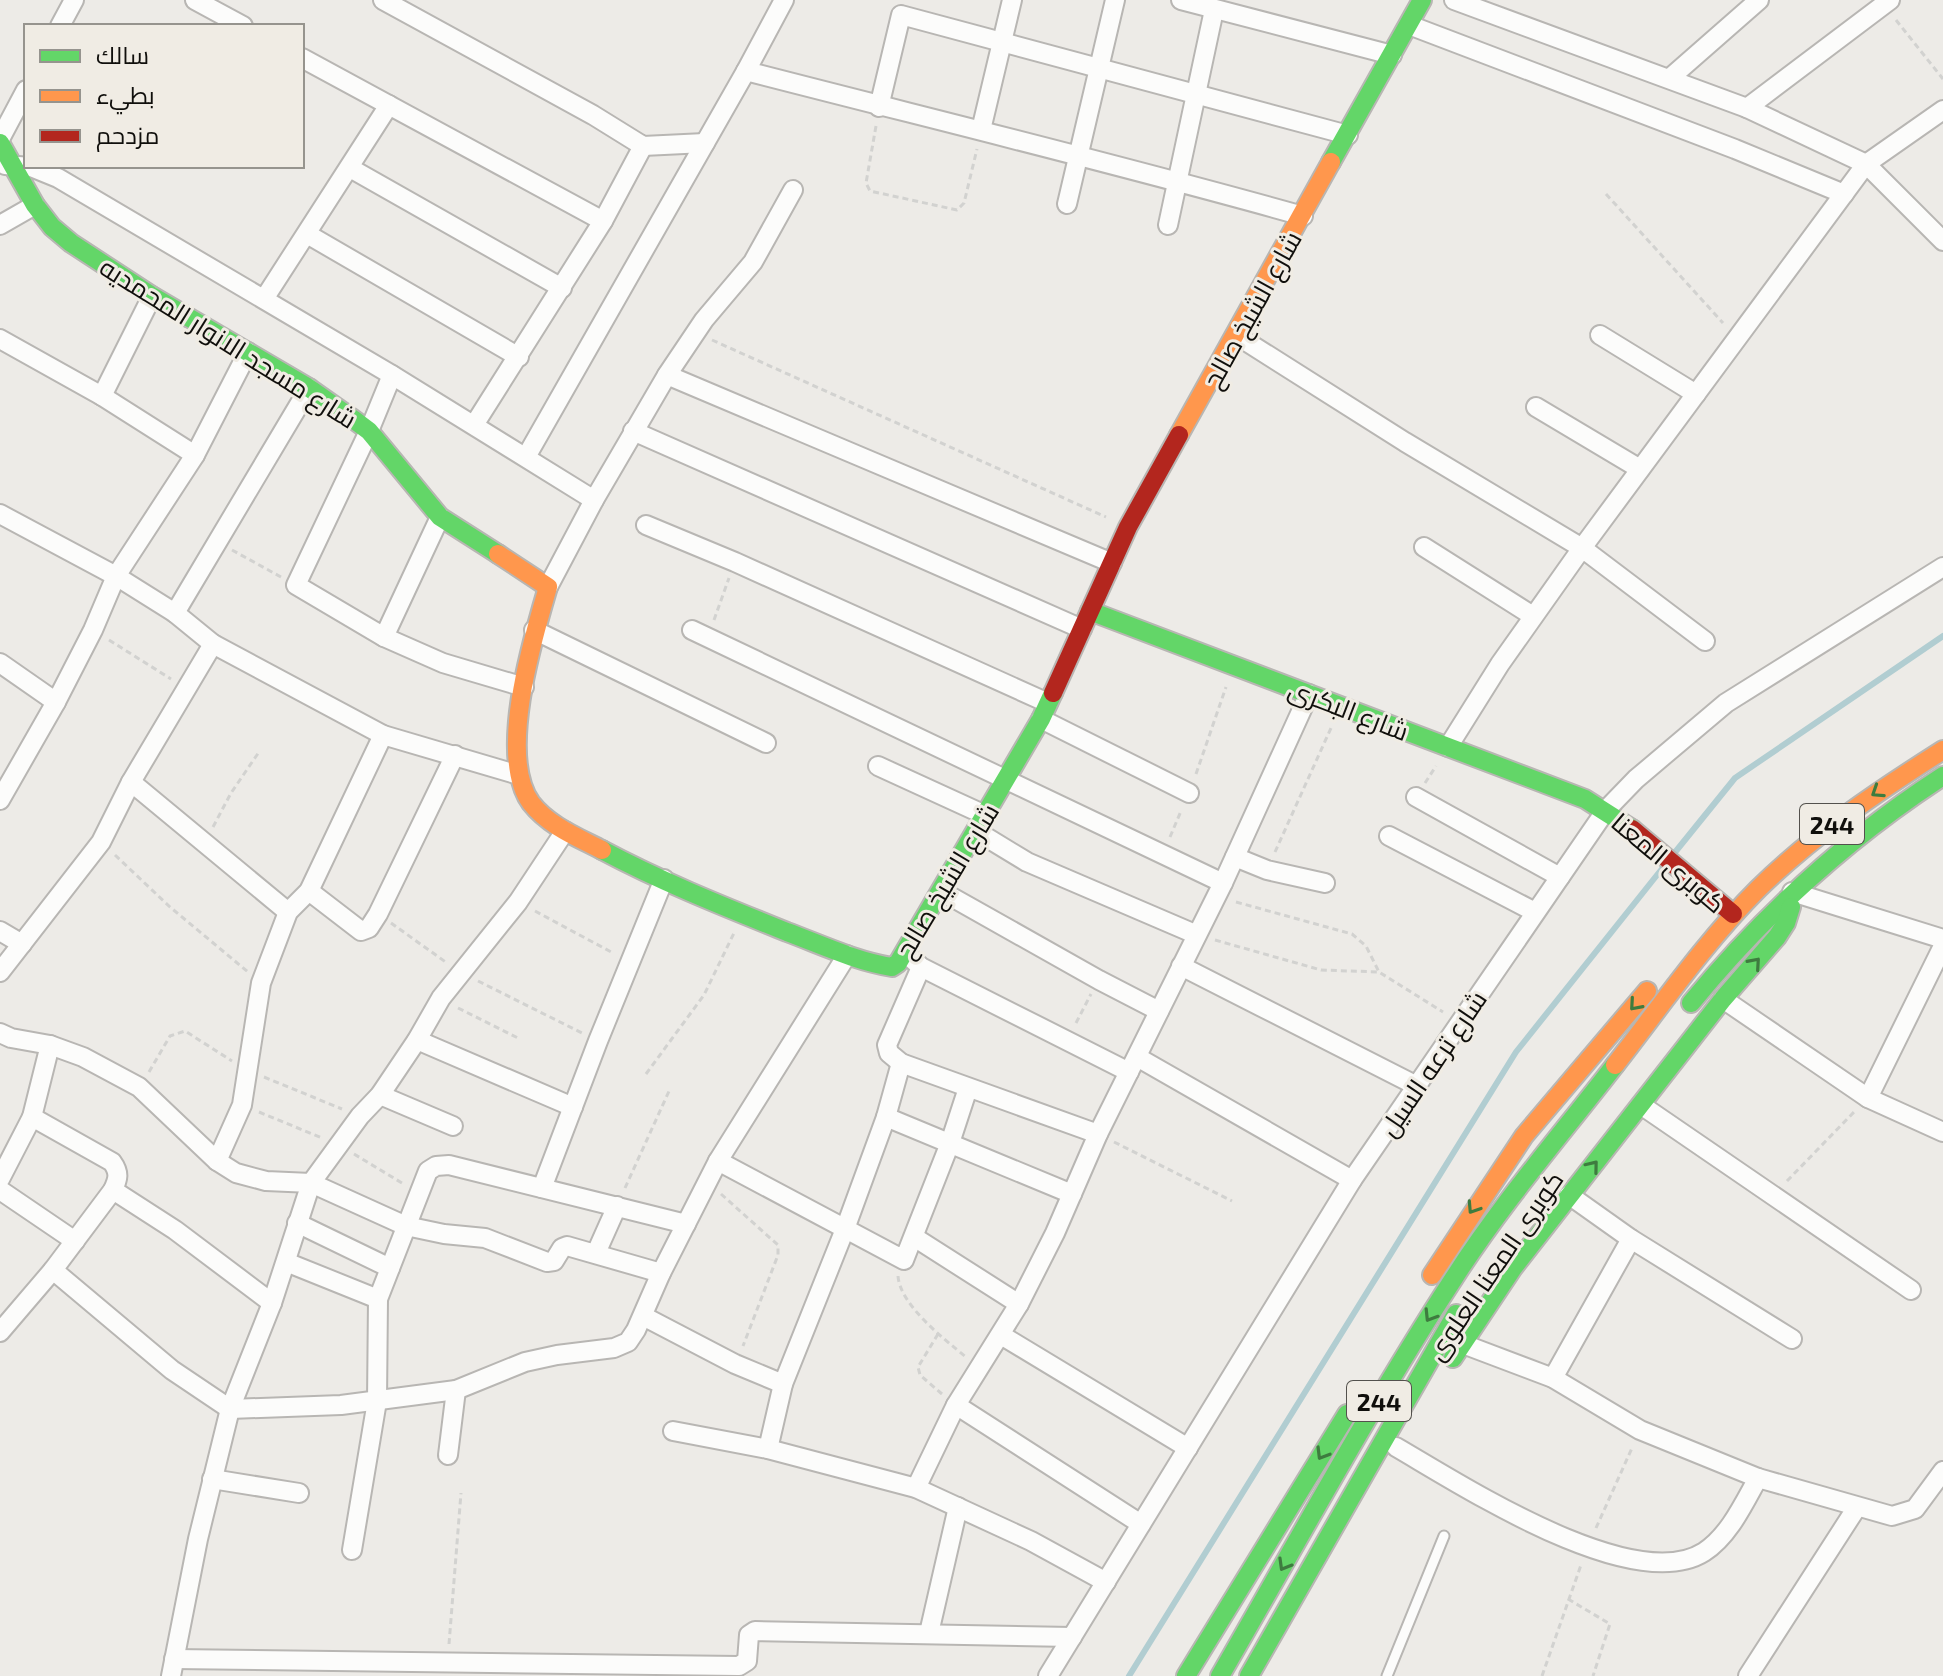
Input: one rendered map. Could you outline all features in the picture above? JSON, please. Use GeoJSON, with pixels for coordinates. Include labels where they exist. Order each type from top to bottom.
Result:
{"type":"FeatureCollection","features":[{"type":"Feature","properties":{"kind":"main road","name":"شارع الشيخ صالح"},"geometry":{"type":"LineString","coordinates":[[548,587],[534,630],[519,716],[519,775],[535,809],[565,831],[743,915],[847,955],[892,967],[898,963],[1045,711],[1128,527],[1422,0]]}},
{"type":"Feature","properties":{"kind":"main road","name":"شارع مسجد الانوار المحمديه"},"geometry":{"type":"LineString","coordinates":[[0,141],[5,165],[52,227],[71,243],[152,296],[309,388],[369,431],[440,517],[548,587]]}},
{"type":"Feature","properties":{"kind":"main road","name":"شارع البكرى"},"geometry":{"type":"LineString","coordinates":[[1090,611],[1585,799],[1606,810]]}},
{"type":"Feature","properties":{"kind":"main road","name":"244"},"geometry":{"type":"LineString","coordinates":[[1733,914],[1818,835],[1863,801],[1943,750]]}},
{"type":"Feature","properties":{"kind":"main road","name":"244"},"geometry":{"type":"LineString","coordinates":[[1677,1021],[1725,961],[1792,892],[1861,833],[1943,776]]}},
{"type":"Feature","properties":{"kind":"main road","name":"كوبرى المعنا"},"geometry":{"type":"LineString","coordinates":[[1606,810],[1733,914]]}},
{"type":"Feature","properties":{"kind":"main road"},"geometry":{"type":"LineString","coordinates":[[1260,1676],[1396,1447],[1513,1268],[1786,923],[1792,892]]}},
{"type":"Feature","properties":{"kind":"main road","name":"كوبرى المعنا العلوى"},"geometry":{"type":"LineString","coordinates":[[1220,1676],[1424,1324],[1488,1230],[1733,914]]}},
{"type":"Feature","properties":{"kind":"main road"},"geometry":{"type":"LineString","coordinates":[[1425,1286],[1474,1205],[1540,1116],[1650,988],[1733,914]]}},
{"type":"Feature","properties":{"kind":"main road","name":"كوبرى المعنا العلوى"},"geometry":{"type":"LineString","coordinates":[[1249,1676],[1467,1297]]}},
{"type":"Feature","properties":{"kind":"main road"},"geometry":{"type":"LineString","coordinates":[[1186,1676],[1359,1394]]}},
{"type":"Feature","properties":{"kind":"street"},"geometry":{"type":"LineString","coordinates":[[61,24],[74,0]]}},
{"type":"Feature","properties":{"kind":"street"},"geometry":{"type":"LineString","coordinates":[[195,0],[239,24]]}},
{"type":"Feature","properties":{"kind":"street"},"geometry":{"type":"LineString","coordinates":[[383,0],[643,146],[705,143]]}},
{"type":"Feature","properties":{"kind":"street"},"geometry":{"type":"LineString","coordinates":[[526,457],[784,0]]}},
{"type":"Feature","properties":{"kind":"street"},"geometry":{"type":"LineString","coordinates":[[981,130],[1012,0]]}},
{"type":"Feature","properties":{"kind":"street"},"geometry":{"type":"LineString","coordinates":[[1067,204],[1115,0]]}},
{"type":"Feature","properties":{"kind":"street"},"geometry":{"type":"LineString","coordinates":[[1181,0],[1392,55]]}},
{"type":"Feature","properties":{"kind":"street"},"geometry":{"type":"LineString","coordinates":[[1454,0],[1747,108],[1866,164],[1943,241]]}},
{"type":"Feature","properties":{"kind":"street"},"geometry":{"type":"LineString","coordinates":[[1670,78],[1759,0]]}},
{"type":"Feature","properties":{"kind":"street"},"geometry":{"type":"LineString","coordinates":[[1747,108],[1886,2]]}},
{"type":"Feature","properties":{"kind":"street"},"geometry":{"type":"LineString","coordinates":[[879,107],[902,7],[1002,42],[1348,135]]}},
{"type":"Feature","properties":{"kind":"street"},"geometry":{"type":"LineString","coordinates":[[1168,225],[1214,10]]}},
{"type":"Feature","properties":{"kind":"street"},"geometry":{"type":"LineString","coordinates":[[1409,25],[1735,149],[1844,194]]}},
{"type":"Feature","properties":{"kind":"street"},"geometry":{"type":"LineString","coordinates":[[304,59],[603,221]]}},
{"type":"Feature","properties":{"kind":"street"},"geometry":{"type":"LineString","coordinates":[[746,71],[879,107],[1077,154],[1303,216]]}},
{"type":"Feature","properties":{"kind":"street"},"geometry":{"type":"LineString","coordinates":[[0,141],[24,94]]}},
{"type":"Feature","properties":{"kind":"street"},"geometry":{"type":"LineString","coordinates":[[264,299],[389,105]]}},
{"type":"Feature","properties":{"kind":"street"},"geometry":{"type":"LineString","coordinates":[[1448,747],[1533,616],[1866,164],[1943,110]]}},
{"type":"Feature","properties":{"kind":"street"},"geometry":{"type":"LineString","coordinates":[[474,425],[603,221],[643,146]]}},
{"type":"Feature","properties":{"kind":"street"},"geometry":{"type":"LineString","coordinates":[[33,168],[58,178],[264,299],[594,500]]}},
{"type":"Feature","properties":{"kind":"street"},"geometry":{"type":"LineString","coordinates":[[350,168],[562,288]]}},
{"type":"Feature","properties":{"kind":"street","name":"شارع الشيخ صالح"},"geometry":{"type":"LineString","coordinates":[[548,587],[594,500],[667,375],[695,333],[753,262],[793,190]]}},
{"type":"Feature","properties":{"kind":"street"},"geometry":{"type":"LineString","coordinates":[[0,225],[35,205]]}},
{"type":"Feature","properties":{"kind":"street"},"geometry":{"type":"LineString","coordinates":[[307,234],[519,357]]}},
{"type":"Feature","properties":{"kind":"street"},"geometry":{"type":"LineString","coordinates":[[102,396],[152,296]]}},
{"type":"Feature","properties":{"kind":"street"},"geometry":{"type":"LineString","coordinates":[[1236,335],[1405,442],[1582,548],[1705,641]]}},
{"type":"Feature","properties":{"kind":"street"},"geometry":{"type":"LineString","coordinates":[[1600,335],[1696,394]]}},
{"type":"Feature","properties":{"kind":"street"},"geometry":{"type":"LineString","coordinates":[[0,339],[102,396],[195,455]]}},
{"type":"Feature","properties":{"kind":"street"},"geometry":{"type":"LineString","coordinates":[[0,800],[56,702],[93,630],[116,576],[195,455],[248,352]]}},
{"type":"Feature","properties":{"kind":"street"},"geometry":{"type":"LineString","coordinates":[[392,375],[296,585],[384,637],[443,663],[524,687]]}},
{"type":"Feature","properties":{"kind":"street"},"geometry":{"type":"LineString","coordinates":[[667,375],[1112,563]]}},
{"type":"Feature","properties":{"kind":"street"},"geometry":{"type":"LineString","coordinates":[[175,613],[309,388]]}},
{"type":"Feature","properties":{"kind":"street"},"geometry":{"type":"LineString","coordinates":[[1536,407],[1640,469]]}},
{"type":"Feature","properties":{"kind":"street"},"geometry":{"type":"LineString","coordinates":[[633,431],[1082,629]]}},
{"type":"Feature","properties":{"kind":"street"},"geometry":{"type":"LineString","coordinates":[[0,514],[116,576],[175,613],[213,644],[383,735],[519,775]]}},
{"type":"Feature","properties":{"kind":"street"},"geometry":{"type":"LineString","coordinates":[[384,637],[440,517]]}},
{"type":"Feature","properties":{"kind":"street"},"geometry":{"type":"LineString","coordinates":[[646,525],[735,562],[1045,711],[1189,793]]}},
{"type":"Feature","properties":{"kind":"street"},"geometry":{"type":"LineString","coordinates":[[1424,547],[1533,616]]}},
{"type":"Feature","properties":{"kind":"street","name":"شارع ترعه السيل"},"geometry":{"type":"LineString","coordinates":[[1048,1676],[1352,1180],[1606,810],[1636,779],[1726,703],[1943,567]]}},
{"type":"Feature","properties":{"kind":"street"},"geometry":{"type":"LineString","coordinates":[[534,630],[766,743]]}},
{"type":"Feature","properties":{"kind":"street"},"geometry":{"type":"LineString","coordinates":[[700,634],[1162,855],[1219,890]]}},
{"type":"Feature","properties":{"kind":"street"},"geometry":{"type":"LineString","coordinates":[[0,972],[101,842],[131,782],[213,644]]}},
{"type":"Feature","properties":{"kind":"street"},"geometry":{"type":"LineString","coordinates":[[0,663],[56,702]]}},
{"type":"Feature","properties":{"kind":"street"},"geometry":{"type":"LineString","coordinates":[[916,1488],[956,1405],[1019,1304],[1098,1134],[1235,857],[1309,694]]}},
{"type":"Feature","properties":{"kind":"street"},"geometry":{"type":"LineString","coordinates":[[217,1161],[242,1105],[261,983],[288,912],[309,891],[383,735]]}},
{"type":"Feature","properties":{"kind":"street"},"geometry":{"type":"LineString","coordinates":[[309,891],[361,931],[369,928],[455,755]]}},
{"type":"Feature","properties":{"kind":"street"},"geometry":{"type":"LineString","coordinates":[[878,766],[980,823],[1027,862],[1195,934]]}},
{"type":"Feature","properties":{"kind":"street"},"geometry":{"type":"LineString","coordinates":[[131,782],[288,912]]}},
{"type":"Feature","properties":{"kind":"street"},"geometry":{"type":"LineString","coordinates":[[1416,797],[1560,877]]}},
{"type":"Feature","properties":{"kind":"street"},"geometry":{"type":"LineString","coordinates":[[565,831],[518,902],[441,998],[380,1095],[360,1116],[311,1183],[272,1303],[230,1409],[172,1667],[446,1663],[739,1666],[747,1661],[749,1635],[755,1631],[1072,1637]]}},
{"type":"Feature","properties":{"kind":"street"},"geometry":{"type":"LineString","coordinates":[[1389,836],[1535,912]]}},
{"type":"Feature","properties":{"kind":"street"},"geometry":{"type":"LineString","coordinates":[[1235,857],[1267,870],[1325,883]]}},
{"type":"Feature","properties":{"kind":"street"},"geometry":{"type":"LineString","coordinates":[[542,1188],[664,879]]}},
{"type":"Feature","properties":{"kind":"street"},"geometry":{"type":"LineString","coordinates":[[941,891],[1159,1011]]}},
{"type":"Feature","properties":{"kind":"street"},"geometry":{"type":"LineString","coordinates":[[1792,892],[1943,939]]}},
{"type":"Feature","properties":{"kind":"street"},"geometry":{"type":"LineString","coordinates":[[0,931],[22,944]]}},
{"type":"Feature","properties":{"kind":"street"},"geometry":{"type":"LineString","coordinates":[[1868,1098],[1943,946]]}},
{"type":"Feature","properties":{"kind":"street"},"geometry":{"type":"LineString","coordinates":[[905,952],[921,967],[1066,1040],[1133,1064],[1352,1180]]}},
{"type":"Feature","properties":{"kind":"street"},"geometry":{"type":"LineString","coordinates":[[53,1270],[172,1370],[230,1409],[341,1405],[456,1390],[525,1362],[614,1348],[628,1342],[718,1161],[847,955]]}},
{"type":"Feature","properties":{"kind":"street"},"geometry":{"type":"LineString","coordinates":[[1181,966],[1417,1086]]}},
{"type":"Feature","properties":{"kind":"street"},"geometry":{"type":"LineString","coordinates":[[921,967],[887,1045],[889,1053],[901,1063],[1098,1134]]}},
{"type":"Feature","properties":{"kind":"street"},"geometry":{"type":"LineString","coordinates":[[1723,999],[1868,1098],[1943,1132]]}},
{"type":"Feature","properties":{"kind":"street"},"geometry":{"type":"LineString","coordinates":[[0,1033],[83,1057],[139,1087],[217,1161],[248,1178],[311,1183],[406,1226],[497,1241],[547,1262],[554,1261],[562,1248],[567,1246],[661,1273]]}},
{"type":"Feature","properties":{"kind":"street"},"geometry":{"type":"LineString","coordinates":[[417,1040],[573,1107]]}},
{"type":"Feature","properties":{"kind":"street"},"geometry":{"type":"LineString","coordinates":[[0,1179],[32,1117],[50,1045]]}},
{"type":"Feature","properties":{"kind":"street"},"geometry":{"type":"LineString","coordinates":[[768,1449],[783,1384],[845,1229],[886,1117],[901,1063]]}},
{"type":"Feature","properties":{"kind":"street"},"geometry":{"type":"LineString","coordinates":[[718,1161],[904,1260],[968,1088]]}},
{"type":"Feature","properties":{"kind":"street"},"geometry":{"type":"LineString","coordinates":[[380,1095],[453,1126]]}},
{"type":"Feature","properties":{"kind":"street"},"geometry":{"type":"LineString","coordinates":[[1641,1105],[1911,1290]]}},
{"type":"Feature","properties":{"kind":"street"},"geometry":{"type":"LineString","coordinates":[[0,1332],[53,1270],[118,1179],[118,1170],[112,1162],[32,1117]]}},
{"type":"Feature","properties":{"kind":"street"},"geometry":{"type":"LineString","coordinates":[[886,1117],[1072,1194]]}},
{"type":"Feature","properties":{"kind":"street"},"geometry":{"type":"LineString","coordinates":[[352,1550],[377,1401],[378,1299],[428,1171],[442,1164],[686,1224]]}},
{"type":"Feature","properties":{"kind":"street"},"geometry":{"type":"LineString","coordinates":[[0,1190],[75,1241]]}},
{"type":"Feature","properties":{"kind":"street"},"geometry":{"type":"LineString","coordinates":[[113,1190],[175,1230],[272,1303]]}},
{"type":"Feature","properties":{"kind":"street"},"geometry":{"type":"LineString","coordinates":[[1569,1195],[1631,1239],[1792,1339]]}},
{"type":"Feature","properties":{"kind":"street"},"geometry":{"type":"LineString","coordinates":[[596,1253],[617,1206]]}},
{"type":"Feature","properties":{"kind":"street"},"geometry":{"type":"LineString","coordinates":[[297,1223],[390,1268]]}},
{"type":"Feature","properties":{"kind":"street"},"geometry":{"type":"LineString","coordinates":[[914,1237],[1019,1304]]}},
{"type":"Feature","properties":{"kind":"street"},"geometry":{"type":"LineString","coordinates":[[1553,1378],[1631,1239]]}},
{"type":"Feature","properties":{"kind":"street"},"geometry":{"type":"LineString","coordinates":[[286,1262],[378,1299]]}},
{"type":"Feature","properties":{"kind":"street"},"geometry":{"type":"LineString","coordinates":[[643,1316],[735,1364],[783,1384]]}},
{"type":"Feature","properties":{"kind":"street"},"geometry":{"type":"LineString","coordinates":[[1001,1335],[1188,1448]]}},
{"type":"Feature","properties":{"kind":"street"},"geometry":{"type":"LineString","coordinates":[[1463,1344],[1553,1378],[1640,1430],[1758,1478],[1857,1507],[1892,1516],[1904,1515],[1915,1509],[1943,1471]]}},
{"type":"Feature","properties":{"kind":"street"},"geometry":{"type":"LineString","coordinates":[[448,1455],[456,1390]]}},
{"type":"Feature","properties":{"kind":"street"},"geometry":{"type":"LineString","coordinates":[[956,1405],[1141,1524]]}},
{"type":"Feature","properties":{"kind":"street"},"geometry":{"type":"LineString","coordinates":[[673,1431],[768,1449],[916,1488],[1031,1541],[1106,1582]]}},
{"type":"Feature","properties":{"kind":"street"},"geometry":{"type":"LineString","coordinates":[[1396,1447],[1529,1523],[1587,1548],[1655,1563],[1684,1561],[1705,1551],[1737,1516],[1758,1478]]}},
{"type":"Feature","properties":{"kind":"street"},"geometry":{"type":"LineString","coordinates":[[212,1479],[299,1493]]}},
{"type":"Feature","properties":{"kind":"street"},"geometry":{"type":"LineString","coordinates":[[929,1633],[958,1507]]}},
{"type":"Feature","properties":{"kind":"street"},"geometry":{"type":"LineString","coordinates":[[1748,1676],[1857,1507]]}},
{"type":"Feature","properties":{"kind":"lane"},"geometry":{"type":"LineString","coordinates":[[1387,1676],[1444,1536]]}},
{"type":"Feature","properties":{"kind":"path"},"geometry":{"type":"LineString","coordinates":[[1886,2],[1943,79]]}},
{"type":"Feature","properties":{"kind":"path"},"geometry":{"type":"LineString","coordinates":[[879,107],[866,183],[870,191],[957,210],[964,203],[981,130]]}},
{"type":"Feature","properties":{"kind":"path"},"geometry":{"type":"LineString","coordinates":[[1606,194],[1737,338]]}},
{"type":"Feature","properties":{"kind":"path"},"geometry":{"type":"LineString","coordinates":[[695,333],[1128,527]]}},
{"type":"Feature","properties":{"kind":"path"},"geometry":{"type":"LineString","coordinates":[[218,542],[296,585]]}},
{"type":"Feature","properties":{"kind":"path"},"geometry":{"type":"LineString","coordinates":[[700,634],[735,562]]}},
{"type":"Feature","properties":{"kind":"path"},"geometry":{"type":"LineString","coordinates":[[93,630],[187,689]]}},
{"type":"Feature","properties":{"kind":"path"},"geometry":{"type":"LineString","coordinates":[[1162,855],[1189,793],[1234,665]]}},
{"type":"Feature","properties":{"kind":"path"},"geometry":{"type":"LineString","coordinates":[[1267,870],[1341,706]]}},
{"type":"Feature","properties":{"kind":"path"},"geometry":{"type":"LineString","coordinates":[[1416,797],[1448,747]]}},
{"type":"Feature","properties":{"kind":"path"},"geometry":{"type":"LineString","coordinates":[[205,843],[231,793],[259,752]]}},
{"type":"Feature","properties":{"kind":"path"},"geometry":{"type":"LineString","coordinates":[[101,842],[170,907],[261,983]]}},
{"type":"Feature","properties":{"kind":"path"},"geometry":{"type":"LineString","coordinates":[[1219,890],[1352,934],[1366,946],[1379,972]]}},
{"type":"Feature","properties":{"kind":"path"},"geometry":{"type":"LineString","coordinates":[[518,902],[631,962]]}},
{"type":"Feature","properties":{"kind":"path"},"geometry":{"type":"LineString","coordinates":[[378,914],[460,972],[598,1041]]}},
{"type":"Feature","properties":{"kind":"path"},"geometry":{"type":"LineString","coordinates":[[646,1074],[704,995],[743,915]]}},
{"type":"Feature","properties":{"kind":"path"},"geometry":{"type":"LineString","coordinates":[[1195,934],[1321,970],[1379,972],[1460,1022]]}},
{"type":"Feature","properties":{"kind":"path"},"geometry":{"type":"LineString","coordinates":[[1066,1040],[1099,980]]}},
{"type":"Feature","properties":{"kind":"path"},"geometry":{"type":"LineString","coordinates":[[441,998],[518,1038]]}},
{"type":"Feature","properties":{"kind":"path"},"geometry":{"type":"LineString","coordinates":[[139,1087],[170,1036],[185,1031],[249,1071],[360,1116]]}},
{"type":"Feature","properties":{"kind":"path"},"geometry":{"type":"LineString","coordinates":[[617,1206],[670,1089]]}},
{"type":"Feature","properties":{"kind":"path"},"geometry":{"type":"LineString","coordinates":[[1773,1196],[1868,1098]]}},
{"type":"Feature","properties":{"kind":"path"},"geometry":{"type":"LineString","coordinates":[[242,1105],[339,1145],[419,1193]]}},
{"type":"Feature","properties":{"kind":"path"},"geometry":{"type":"LineString","coordinates":[[1098,1134],[1232,1201]]}},
{"type":"Feature","properties":{"kind":"path"},"geometry":{"type":"LineString","coordinates":[[708,1183],[778,1245],[778,1255],[735,1364]]}},
{"type":"Feature","properties":{"kind":"path"},"geometry":{"type":"LineString","coordinates":[[904,1260],[897,1278],[901,1293],[938,1334],[978,1367]]}},
{"type":"Feature","properties":{"kind":"path"},"geometry":{"type":"LineString","coordinates":[[938,1334],[918,1367],[920,1375],[956,1405]]}},
{"type":"Feature","properties":{"kind":"path"},"geometry":{"type":"LineString","coordinates":[[1542,1676],[1587,1548],[1640,1430]]}},
{"type":"Feature","properties":{"kind":"path"},"geometry":{"type":"LineString","coordinates":[[446,1663],[461,1493]]}},
{"type":"Feature","properties":{"kind":"path"},"geometry":{"type":"LineString","coordinates":[[1568,1599],[1610,1624],[1593,1676]]}},
{"type":"Feature","properties":{"kind":"waterway"},"geometry":{"type":"LineString","coordinates":[[1672,856],[1735,778],[1943,636]]}},
{"type":"Feature","properties":{"kind":"waterway"},"geometry":{"type":"LineString","coordinates":[[1129,1676],[1516,1052],[1665,865]]}},
{"type":"Feature","properties":{"kind":"traffic: fast"},"geometry":{"type":"LineString","coordinates":[[1331,162],[1422,0]]}},
{"type":"Feature","properties":{"kind":"traffic: fast"},"geometry":{"type":"LineString","coordinates":[[0,143],[35,205],[52,227],[71,243],[152,296],[309,388],[353,419],[369,431],[440,517],[498,554]]}},
{"type":"Feature","properties":{"kind":"traffic: fast"},"geometry":{"type":"LineString","coordinates":[[1090,611],[1585,799],[1632,829]]}},
{"type":"Feature","properties":{"kind":"traffic: fast"},"geometry":{"type":"LineString","coordinates":[[602,850],[764,923],[852,957],[892,967],[898,963],[1041,719],[1053,693]]}},
{"type":"Feature","properties":{"kind":"traffic: fast"},"geometry":{"type":"LineString","coordinates":[[1691,1003],[1748,939],[1808,880],[1873,826],[1943,776]]}},
{"type":"Feature","properties":{"kind":"traffic: fast"},"geometry":{"type":"LineString","coordinates":[[1453,1358],[1513,1268],[1723,999],[1777,937],[1791,907]]}},
{"type":"Feature","properties":{"kind":"traffic: fast"},"geometry":{"type":"LineString","coordinates":[[1220,1676],[1363,1426],[1472,1250],[1615,1065]]}},
{"type":"Feature","properties":{"kind":"traffic: fast"},"geometry":{"type":"LineString","coordinates":[[1249,1676],[1456,1314]]}},
{"type":"Feature","properties":{"kind":"traffic: fast"},"geometry":{"type":"LineString","coordinates":[[1186,1676],[1347,1414]]}},
{"type":"Feature","properties":{"kind":"traffic: slow"},"geometry":{"type":"LineString","coordinates":[[1179,435],[1331,162]]}},
{"type":"Feature","properties":{"kind":"traffic: slow"},"geometry":{"type":"LineString","coordinates":[[498,554],[548,587],[521,696],[517,727],[521,782],[531,803],[546,818],[602,850]]}},
{"type":"Feature","properties":{"kind":"traffic: slow"},"geometry":{"type":"LineString","coordinates":[[1615,1065],[1702,952],[1758,889],[1801,850],[1847,815],[1943,750]]}},
{"type":"Feature","properties":{"kind":"traffic: slow"},"geometry":{"type":"LineString","coordinates":[[1432,1275],[1524,1136],[1647,991]]}},
{"type":"Feature","properties":{"kind":"traffic: jam"},"geometry":{"type":"LineString","coordinates":[[1053,693],[1128,527],[1179,435]]}},
{"type":"Feature","properties":{"kind":"traffic: jam"},"geometry":{"type":"LineString","coordinates":[[1632,829],[1733,914]]}}]}
